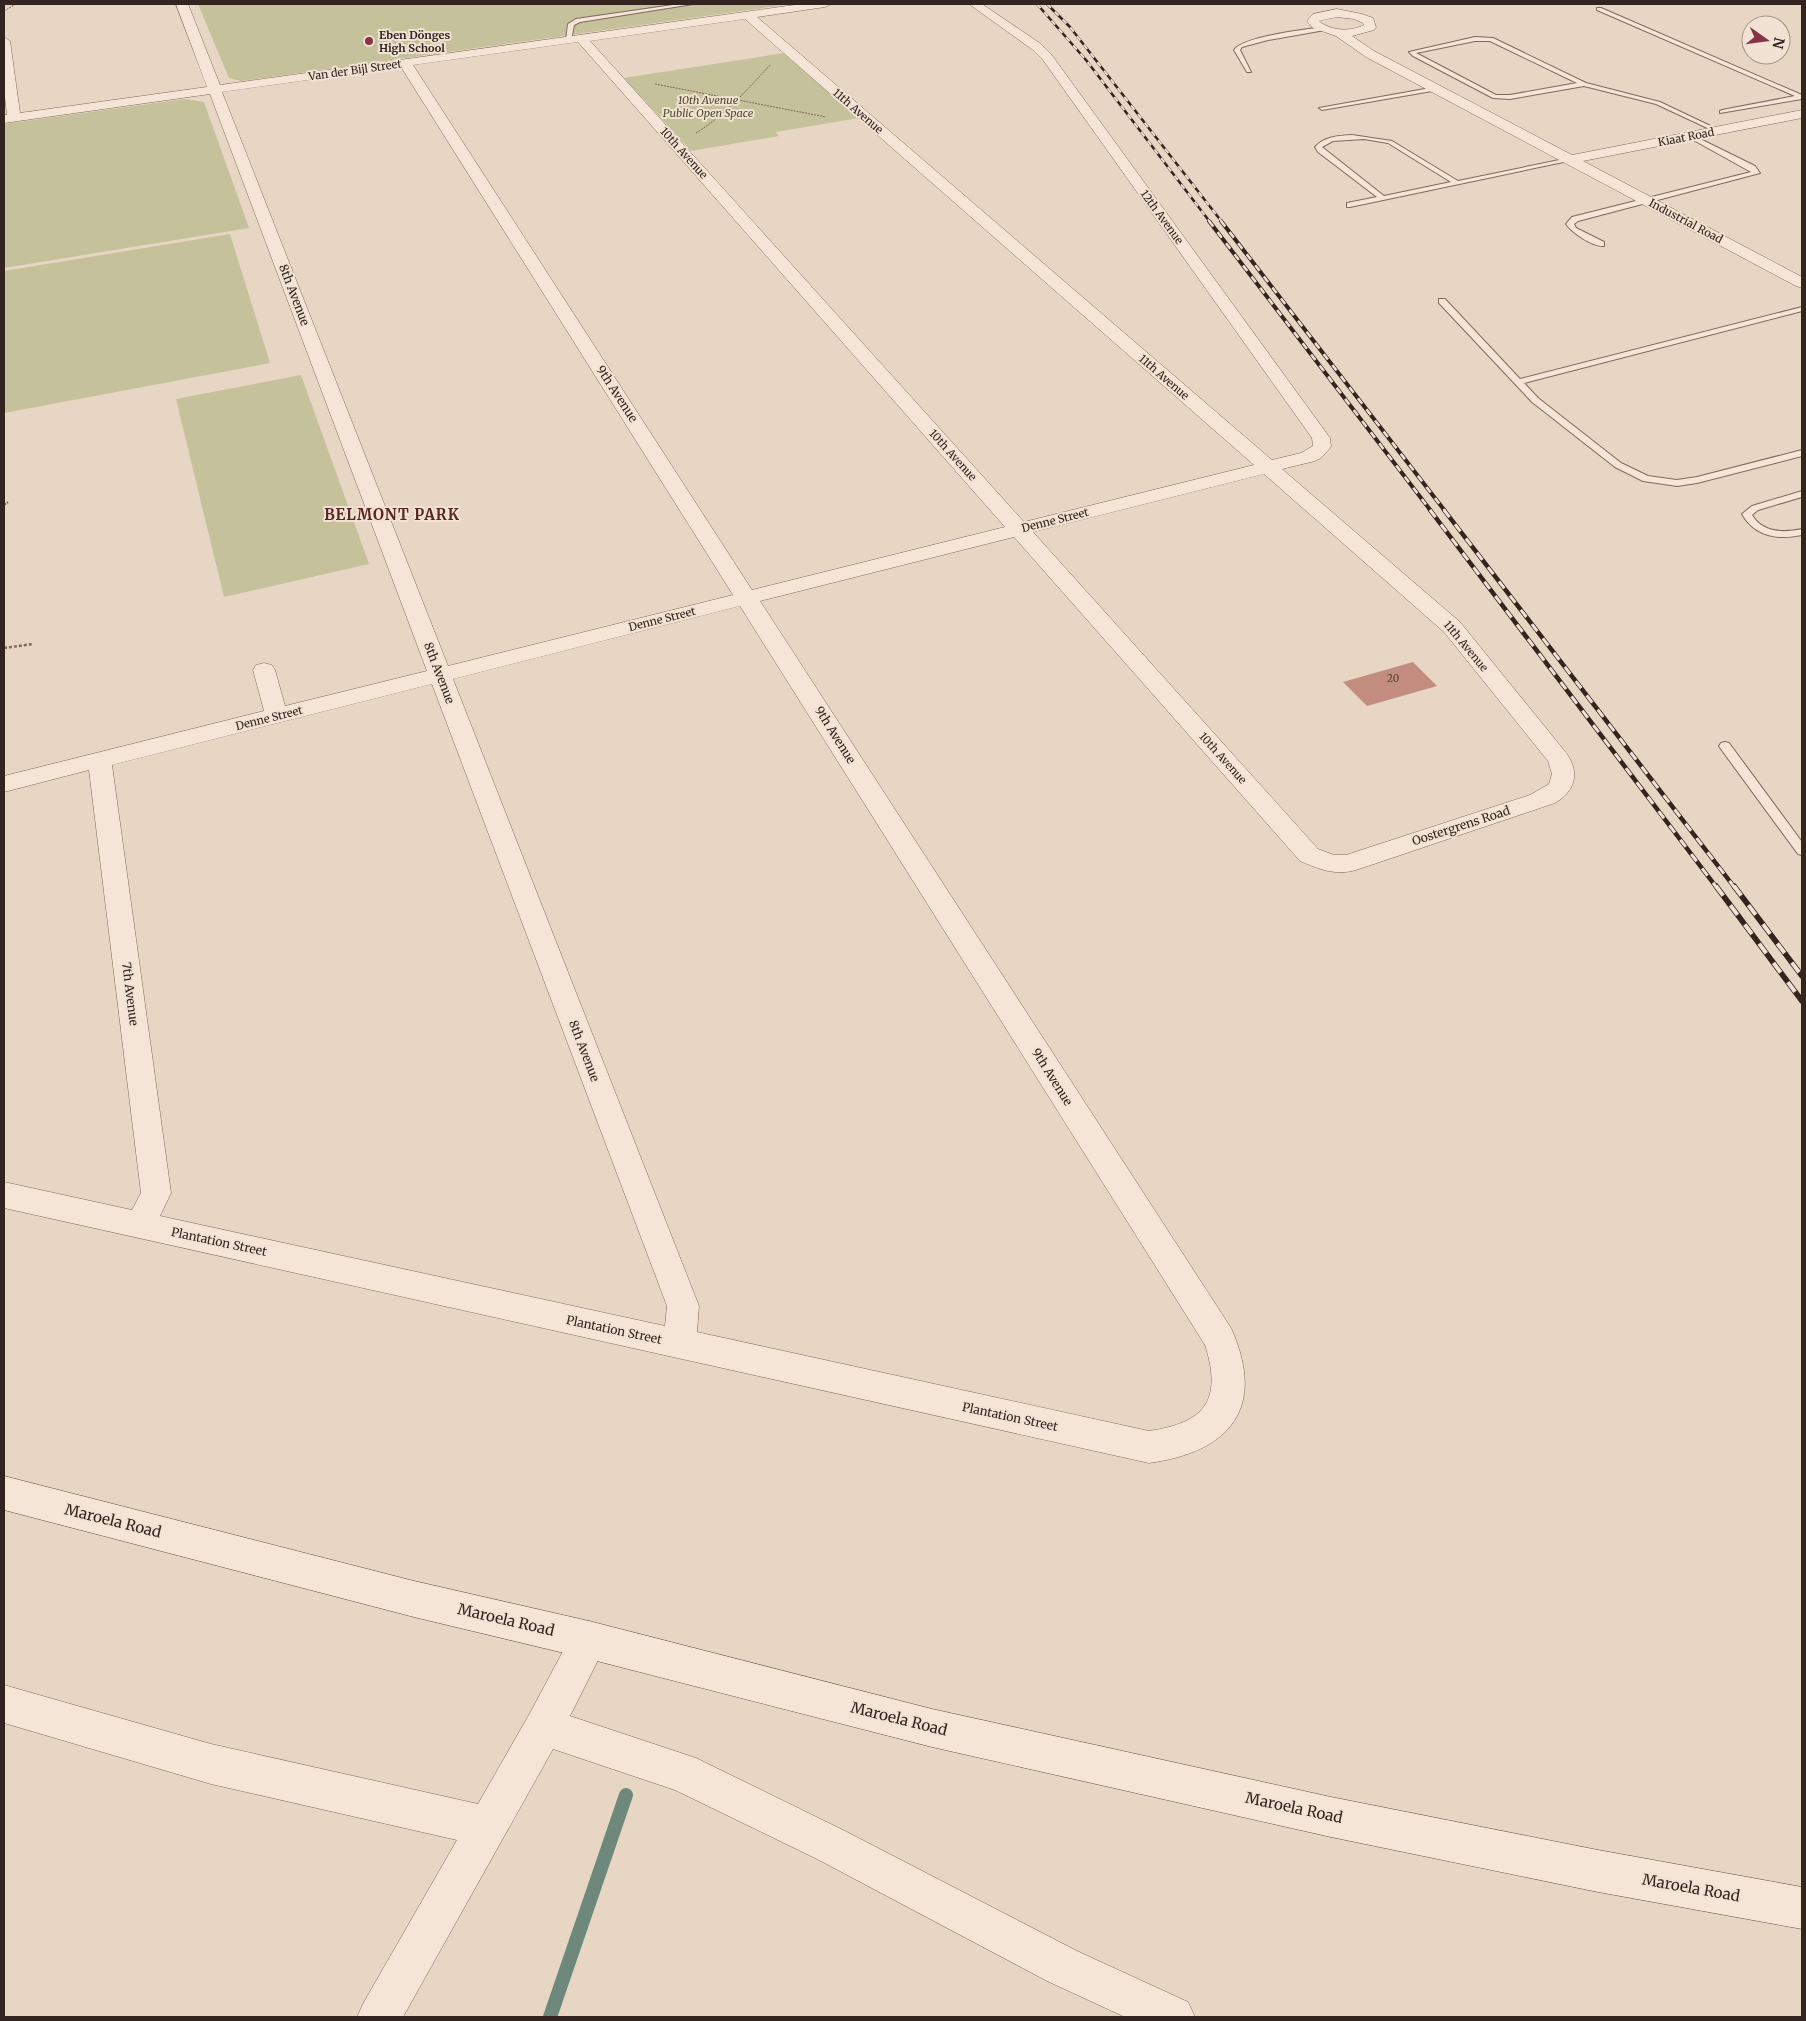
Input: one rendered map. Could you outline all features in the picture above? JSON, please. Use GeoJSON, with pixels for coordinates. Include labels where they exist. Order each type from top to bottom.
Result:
{"type":"FeatureCollection","features":[{"type":"Feature","properties":{"kind":"street","name":"8th Avenue"},"geometry":{"type":"LineString","coordinates":[[182,4],[682,1306],[680,1344]]}},
{"type":"Feature","properties":{"kind":"street","name":"Van der Bijl Street"},"geometry":{"type":"LineString","coordinates":[[9,118],[825,4]]}},
{"type":"Feature","properties":{"kind":"street","name":"12th Avenue"},"geometry":{"type":"LineString","coordinates":[[974,4],[1047,57],[1321,438],[1322,448],[1319,451]]}},
{"type":"Feature","properties":{"kind":"street"},"geometry":{"type":"LineString","coordinates":[[1329,14],[1360,16],[1371,24],[1367,29],[1361,31],[1338,32],[1323,29],[1313,21],[1317,16],[1329,14]]}},
{"type":"Feature","properties":{"kind":"street","name":"11th Avenue"},"geometry":{"type":"LineString","coordinates":[[748,15],[1452,627],[1559,760]]}},
{"type":"Feature","properties":{"kind":"street","name":"Industrial Road"},"geometry":{"type":"LineString","coordinates":[[1338,32],[1370,54],[1802,283]]}},
{"type":"Feature","properties":{"kind":"street","name":"10th Avenue"},"geometry":{"type":"LineString","coordinates":[[575,39],[618,79],[1309,855],[1331,864]]}},
{"type":"Feature","properties":{"kind":"street"},"geometry":{"type":"LineString","coordinates":[[4,41],[9,118]]}},
{"type":"Feature","properties":{"kind":"street","name":"9th Avenue"},"geometry":{"type":"LineString","coordinates":[[405,63],[1219,1339],[1228,1358],[1230,1379],[1227,1399],[1218,1417]]}},
{"type":"Feature","properties":{"kind":"street","name":"Kiaat Road"},"geometry":{"type":"LineString","coordinates":[[1570,160],[1690,136],[1800,117]]}},
{"type":"Feature","properties":{"kind":"street","name":"Denne Street"},"geometry":{"type":"LineString","coordinates":[[4,784],[1308,457],[1319,451]]}},
{"type":"Feature","properties":{"kind":"street"},"geometry":{"type":"LineString","coordinates":[[264,670],[277,716]]}},
{"type":"Feature","properties":{"kind":"street","name":"7th Avenue"},"geometry":{"type":"LineString","coordinates":[[100,760],[156,1193],[140,1225]]}},
{"type":"Feature","properties":{"kind":"street","name":"Oostergrens Road"},"geometry":{"type":"LineString","coordinates":[[1331,864],[1347,864],[1358,861],[1550,796],[1558,790],[1563,781],[1564,774],[1559,760]]}},
{"type":"Feature","properties":{"kind":"street","name":"Plantation Street"},"geometry":{"type":"LineString","coordinates":[[4,1195],[1149,1447],[1169,1446],[1188,1440],[1205,1430],[1218,1417]]}},
{"type":"Feature","properties":{"kind":"street","name":"Maroela Road"},"geometry":{"type":"LineString","coordinates":[[4,1493],[414,1599],[589,1640],[932,1728],[1321,1814],[1598,1871],[1802,1908]]}},
{"type":"Feature","properties":{"kind":"street"},"geometry":{"type":"LineString","coordinates":[[379,2017],[544,1727],[589,1640]]}},
{"type":"Feature","properties":{"kind":"street"},"geometry":{"type":"LineString","coordinates":[[4,1704],[212,1764],[488,1827]]}},
{"type":"Feature","properties":{"kind":"street"},"geometry":{"type":"LineString","coordinates":[[544,1727],[682,1772],[831,1845],[1062,1966],[1174,2017]]}},
{"type":"Feature","properties":{"kind":"lane"},"geometry":{"type":"LineString","coordinates":[[575,39],[570,24],[578,20],[690,4]]}},
{"type":"Feature","properties":{"kind":"lane"},"geometry":{"type":"LineString","coordinates":[[1599,9],[1802,97]]}},
{"type":"Feature","properties":{"kind":"lane"},"geometry":{"type":"LineString","coordinates":[[1249,70],[1238,54],[1237,50],[1240,46],[1267,38],[1323,29]]}},
{"type":"Feature","properties":{"kind":"lane"},"geometry":{"type":"LineString","coordinates":[[1584,84],[1510,97],[1495,96],[1412,52],[1475,38],[1491,39],[1584,84],[1658,103],[1718,131]]}},
{"type":"Feature","properties":{"kind":"lane"},"geometry":{"type":"LineString","coordinates":[[1322,108],[1436,89]]}},
{"type":"Feature","properties":{"kind":"lane"},"geometry":{"type":"LineString","coordinates":[[1722,112],[1802,97]]}},
{"type":"Feature","properties":{"kind":"lane"},"geometry":{"type":"LineString","coordinates":[[1601,244],[1573,229],[1570,224],[1575,219],[1648,202],[1756,173],[1752,168],[1690,136]]}},
{"type":"Feature","properties":{"kind":"lane"},"geometry":{"type":"LineString","coordinates":[[1382,198],[1320,151],[1318,147],[1320,143],[1358,137],[1382,139],[1457,183]]}},
{"type":"Feature","properties":{"kind":"lane"},"geometry":{"type":"LineString","coordinates":[[1350,205],[1570,160]]}},
{"type":"Feature","properties":{"kind":"lane"},"geometry":{"type":"LineString","coordinates":[[1442,301],[1517,382],[1549,412],[1618,465],[1646,479],[1677,483],[1697,480],[1802,453]]}},
{"type":"Feature","properties":{"kind":"lane"},"geometry":{"type":"LineString","coordinates":[[1517,382],[1800,311]]}},
{"type":"Feature","properties":{"kind":"lane"},"geometry":{"type":"LineString","coordinates":[[1802,494],[1755,508],[1747,514],[1751,522],[1767,532],[1784,535],[1802,532]]}},
{"type":"Feature","properties":{"kind":"lane"},"geometry":{"type":"LineString","coordinates":[[1725,746],[1802,851]]}},
{"type":"Feature","properties":{"kind":"path"},"geometry":{"type":"LineString","coordinates":[[4,11],[16,4]]}},
{"type":"Feature","properties":{"kind":"path"},"geometry":{"type":"LineString","coordinates":[[674,142],[684,140],[714,122],[780,56],[792,53]]}},
{"type":"Feature","properties":{"kind":"path"},"geometry":{"type":"LineString","coordinates":[[618,79],[629,79],[841,119],[865,116]]}},
{"type":"Feature","properties":{"kind":"path"},"geometry":{"type":"LineString","coordinates":[[4,504],[8,502]]}},
{"type":"Feature","properties":{"kind":"path"},"geometry":{"type":"LineString","coordinates":[[4,648],[33,644]]}},
{"type":"Feature","properties":{"kind":"green space","name":"Eben Dönges High School"},"geometry":{"type":"Polygon","coordinates":[[[198,4],[791,4],[241,81],[229,78],[198,4]]]}},
{"type":"Feature","properties":{"kind":"green space","name":"10th Avenue Public Open Space"},"geometry":{"type":"Polygon","coordinates":[[[784,53],[859,118],[776,132],[779,136],[691,151],[624,78],[784,53]]]}},
{"type":"Feature","properties":{"kind":"green space"},"geometry":{"type":"Polygon","coordinates":[[[185,99],[204,102],[249,228],[4,268],[4,124],[185,99]]]}},
{"type":"Feature","properties":{"kind":"green space"},"geometry":{"type":"Polygon","coordinates":[[[230,234],[270,363],[4,413],[4,271],[230,234]]]}},
{"type":"Feature","properties":{"kind":"green space"},"geometry":{"type":"Polygon","coordinates":[[[301,375],[369,564],[224,597],[176,399],[301,375]]]}},
{"type":"Feature","properties":{"kind":"building"},"geometry":{"type":"Polygon","coordinates":[[[1413,662],[1437,686],[1367,706],[1343,682],[1413,662]]]}},
{"type":"Feature","properties":{"kind":"waterway"},"geometry":{"type":"LineString","coordinates":[[550,2017],[626,1795]]}},
{"type":"Feature","properties":{"kind":"railway"},"geometry":{"type":"LineString","coordinates":[[1037,4],[1086,60],[1210,222]]}},
{"type":"Feature","properties":{"kind":"railway"},"geometry":{"type":"LineString","coordinates":[[1047,4],[1070,27],[1222,222]]}},
{"type":"Feature","properties":{"kind":"railway"},"geometry":{"type":"LineString","coordinates":[[1209,221],[1431,511]]}},
{"type":"Feature","properties":{"kind":"railway"},"geometry":{"type":"LineString","coordinates":[[1221,221],[1445,511]]}},
{"type":"Feature","properties":{"kind":"railway"},"geometry":{"type":"LineString","coordinates":[[1430,510],[1717,888]]}},
{"type":"Feature","properties":{"kind":"railway"},"geometry":{"type":"LineString","coordinates":[[1444,510],[1735,888]]}},
{"type":"Feature","properties":{"kind":"railway"},"geometry":{"type":"LineString","coordinates":[[1716,886],[1802,1001]]}},
{"type":"Feature","properties":{"kind":"railway"},"geometry":{"type":"LineString","coordinates":[[1734,886],[1802,976]]}},
{"type":"Feature","properties":{"kind":"place","name":"Eben Dönges High School"},"geometry":{"type":"Point","coordinates":[369,41]}},
{"type":"Feature","properties":{"kind":"district","name":"BELMONT PARK"},"geometry":{"type":"Point","coordinates":[392,515]}}]}
